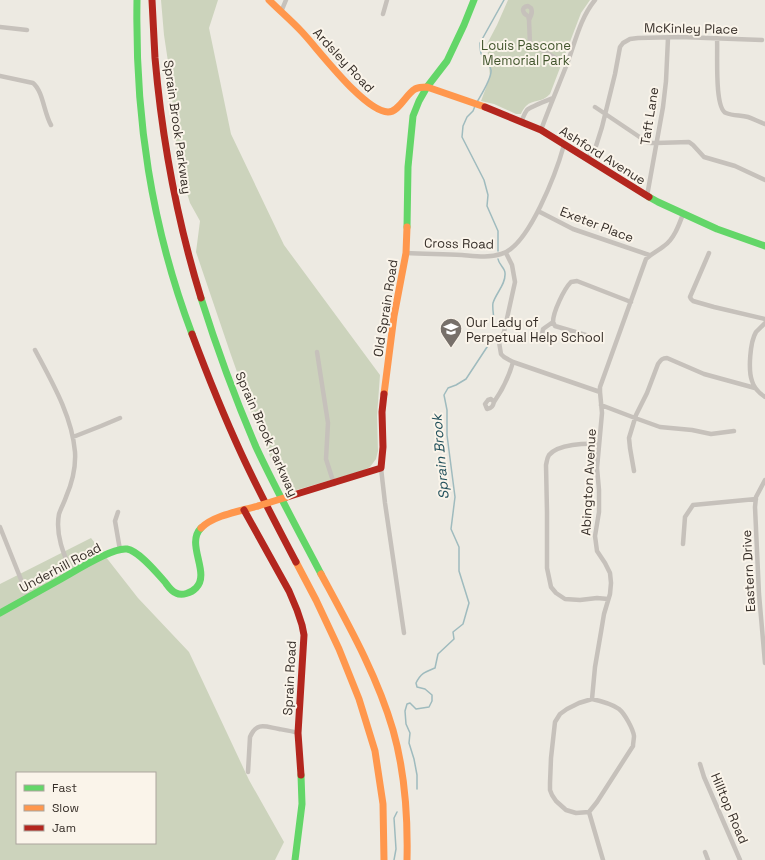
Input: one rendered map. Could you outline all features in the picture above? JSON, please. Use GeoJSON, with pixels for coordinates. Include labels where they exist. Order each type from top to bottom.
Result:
{"type":"FeatureCollection","features":[{"type":"Feature","properties":{"kind":"main road"},"geometry":{"type":"LineString","coordinates":[[136,0],[137,65],[142,128],[154,204],[169,265],[196,347],[232,434],[262,497],[330,630],[361,701],[381,777],[385,824],[384,860]]}},
{"type":"Feature","properties":{"kind":"main road","name":"Sprain Brook Parkway"},"geometry":{"type":"LineString","coordinates":[[152,0],[156,65],[172,181],[182,227],[198,287],[222,361],[257,448],[376,683],[396,742],[402,772],[407,819],[407,860]]}},
{"type":"Feature","properties":{"kind":"main road","name":"Ardsley Road"},"geometry":{"type":"LineString","coordinates":[[269,0],[318,50],[357,93],[378,108],[388,112],[393,111],[416,88],[422,86],[427,87]]}},
{"type":"Feature","properties":{"kind":"main road","name":"Old Sprain Road"},"geometry":{"type":"LineString","coordinates":[[381,468],[384,391],[406,253],[408,167],[413,116],[427,87],[447,61],[474,0]]}},
{"type":"Feature","properties":{"kind":"main road","name":"Ashford Avenue"},"geometry":{"type":"LineString","coordinates":[[427,87],[477,104],[541,130],[658,202],[718,229],[765,246]]}},
{"type":"Feature","properties":{"kind":"main road","name":"Underhill Road"},"geometry":{"type":"LineString","coordinates":[[0,613],[108,554],[120,550],[133,551],[173,591],[177,594],[186,594],[195,589],[200,582],[196,535],[202,525],[215,519],[334,484],[381,468]]}},
{"type":"Feature","properties":{"kind":"main road","name":"Sprain Road"},"geometry":{"type":"LineString","coordinates":[[244,510],[289,591],[302,624],[304,635],[298,733],[302,804],[295,860]]}},
{"type":"Feature","properties":{"kind":"street"},"geometry":{"type":"LineString","coordinates":[[281,12],[286,0]]}},
{"type":"Feature","properties":{"kind":"street"},"geometry":{"type":"LineString","coordinates":[[383,14],[387,0]]}},
{"type":"Feature","properties":{"kind":"street"},"geometry":{"type":"LineString","coordinates":[[541,130],[567,65],[580,26],[590,6],[595,0]]}},
{"type":"Feature","properties":{"kind":"street"},"geometry":{"type":"LineString","coordinates":[[529,20],[530,44],[567,65]]}},
{"type":"Feature","properties":{"kind":"street"},"geometry":{"type":"LineString","coordinates":[[0,27],[27,30]]}},
{"type":"Feature","properties":{"kind":"street","name":"McKinley Place"},"geometry":{"type":"LineString","coordinates":[[587,159],[596,146],[622,43],[630,39],[638,38],[717,38],[762,40]]}},
{"type":"Feature","properties":{"kind":"street","name":"Taft Lane"},"geometry":{"type":"LineString","coordinates":[[647,196],[663,107],[668,38]]}},
{"type":"Feature","properties":{"kind":"street"},"geometry":{"type":"LineString","coordinates":[[717,38],[718,90],[721,108],[726,113],[749,117],[765,124]]}},
{"type":"Feature","properties":{"kind":"street"},"geometry":{"type":"LineString","coordinates":[[0,76],[33,83],[37,86],[51,125]]}},
{"type":"Feature","properties":{"kind":"street"},"geometry":{"type":"LineString","coordinates":[[521,122],[531,107],[537,106],[553,98]]}},
{"type":"Feature","properties":{"kind":"street"},"geometry":{"type":"LineString","coordinates":[[537,106],[541,107],[547,113]]}},
{"type":"Feature","properties":{"kind":"street"},"geometry":{"type":"LineString","coordinates":[[595,107],[647,142],[689,142],[704,157],[736,166],[765,180]]}},
{"type":"Feature","properties":{"kind":"street","name":"Cross Road"},"geometry":{"type":"LineString","coordinates":[[406,253],[491,256],[506,253],[530,227],[558,164],[564,145]]}},
{"type":"Feature","properties":{"kind":"street","name":"Exeter Place"},"geometry":{"type":"LineString","coordinates":[[538,211],[574,229],[649,255]]}},
{"type":"Feature","properties":{"kind":"street"},"geometry":{"type":"LineString","coordinates":[[506,253],[512,265],[515,282],[504,332],[499,342],[501,354],[513,362],[600,392],[600,387],[646,259],[649,255],[668,243],[678,228],[683,214]]}},
{"type":"Feature","properties":{"kind":"street"},"geometry":{"type":"LineString","coordinates":[[709,252],[690,297],[691,299],[693,301],[714,307],[765,319]]}},
{"type":"Feature","properties":{"kind":"street"},"geometry":{"type":"LineString","coordinates":[[589,336],[555,326],[553,322],[554,312],[566,286],[571,282],[577,281],[631,302]]}},
{"type":"Feature","properties":{"kind":"street"},"geometry":{"type":"LineString","coordinates":[[542,335],[544,329],[553,322]]}},
{"type":"Feature","properties":{"kind":"street"},"geometry":{"type":"LineString","coordinates":[[765,323],[756,332],[751,345],[750,361],[751,380],[755,388],[765,397]]}},
{"type":"Feature","properties":{"kind":"street"},"geometry":{"type":"LineString","coordinates":[[35,350],[63,405],[73,437],[75,453],[74,475],[59,514],[58,524],[60,541],[72,573]]}},
{"type":"Feature","properties":{"kind":"street"},"geometry":{"type":"LineString","coordinates":[[317,352],[328,423],[326,459],[334,484]]}},
{"type":"Feature","properties":{"kind":"street"},"geometry":{"type":"LineString","coordinates":[[634,472],[629,438],[635,418],[663,358],[667,358],[704,374],[755,388]]}},
{"type":"Feature","properties":{"kind":"street"},"geometry":{"type":"LineString","coordinates":[[494,402],[503,389],[513,362]]}},
{"type":"Feature","properties":{"kind":"street","name":"Abington Avenue"},"geometry":{"type":"LineString","coordinates":[[592,699],[601,632],[611,583],[610,573],[597,551],[595,536],[599,512],[597,468],[602,413],[600,392]]}},
{"type":"Feature","properties":{"kind":"street"},"geometry":{"type":"LineString","coordinates":[[601,405],[660,427],[692,430],[711,434],[734,431]]}},
{"type":"Feature","properties":{"kind":"street"},"geometry":{"type":"LineString","coordinates":[[73,437],[120,418]]}},
{"type":"Feature","properties":{"kind":"street"},"geometry":{"type":"LineString","coordinates":[[599,444],[564,447],[555,451],[547,459],[547,568],[551,587],[556,593],[565,599],[580,600],[608,598]]}},
{"type":"Feature","properties":{"kind":"street","name":"Old Sprain Road"},"geometry":{"type":"LineString","coordinates":[[381,468],[404,633]]}},
{"type":"Feature","properties":{"kind":"street","name":"Eastern Drive"},"geometry":{"type":"LineString","coordinates":[[765,480],[756,498],[755,507],[759,594],[765,663]]}},
{"type":"Feature","properties":{"kind":"street"},"geometry":{"type":"LineString","coordinates":[[683,544],[685,517],[693,505],[756,498]]}},
{"type":"Feature","properties":{"kind":"street"},"geometry":{"type":"LineString","coordinates":[[118,512],[115,521],[120,550]]}},
{"type":"Feature","properties":{"kind":"street"},"geometry":{"type":"LineString","coordinates":[[0,527],[28,597]]}},
{"type":"Feature","properties":{"kind":"street"},"geometry":{"type":"LineString","coordinates":[[759,594],[765,590]]}},
{"type":"Feature","properties":{"kind":"street"},"geometry":{"type":"LineString","coordinates":[[592,699],[603,702],[619,710],[629,723],[634,737],[632,746],[597,802],[588,812],[576,813],[566,810],[556,801],[550,790],[551,758],[555,722],[560,714],[567,709],[592,699]]}},
{"type":"Feature","properties":{"kind":"street"},"geometry":{"type":"LineString","coordinates":[[248,772],[250,737],[252,732],[258,727],[266,726],[298,733]]}},
{"type":"Feature","properties":{"kind":"street","name":"Hilltop Road"},"geometry":{"type":"LineString","coordinates":[[700,764],[704,777],[740,860]]}},
{"type":"Feature","properties":{"kind":"street"},"geometry":{"type":"LineString","coordinates":[[588,812],[603,860]]}},
{"type":"Feature","properties":{"kind":"street"},"geometry":{"type":"LineString","coordinates":[[705,852],[708,860]]}},
{"type":"Feature","properties":{"kind":"green space"},"geometry":{"type":"Polygon","coordinates":[[[161,0],[218,0],[209,28],[231,134],[284,245],[380,375],[377,416],[378,451],[376,459],[370,467],[362,471],[286,493],[253,417],[196,252],[200,221],[190,203],[182,177],[176,141],[161,0]]]}},
{"type":"Feature","properties":{"kind":"green space","name":"Louis Pascone Memorial Park"},"geometry":{"type":"Polygon","coordinates":[[[508,0],[590,0],[581,13],[550,94],[544,99],[529,104],[521,114],[516,114],[494,104],[481,101],[490,77],[487,44],[508,0]]]}},
{"type":"Feature","properties":{"kind":"green space"},"geometry":{"type":"Polygon","coordinates":[[[91,538],[138,598],[189,652],[249,780],[284,842],[275,860],[0,860],[0,584],[91,538]]]}},
{"type":"Feature","properties":{"kind":"waterway","name":"Sprain Brook"},"geometry":{"type":"LineString","coordinates":[[477,102],[491,73],[490,66],[481,54],[480,43],[504,0]]}},
{"type":"Feature","properties":{"kind":"waterway","name":"Sprain Brook"},"geometry":{"type":"LineString","coordinates":[[475,106],[473,111],[467,117],[463,126],[462,137],[484,180],[488,195],[487,206],[498,231],[498,251]]}},
{"type":"Feature","properties":{"kind":"waterway","name":"Sprain Brook"},"geometry":{"type":"LineString","coordinates":[[494,322],[493,303],[505,277],[505,271],[498,259]]}},
{"type":"Feature","properties":{"kind":"waterway","name":"Sprain Brook"},"geometry":{"type":"LineString","coordinates":[[417,789],[417,775],[409,743],[410,733],[406,724],[405,711],[407,704],[410,703],[416,709],[429,707],[432,701],[432,695],[425,689],[417,687],[416,683],[424,673],[435,668],[438,654],[454,639],[453,632],[463,624],[469,603],[459,571],[459,547],[451,529],[455,497],[447,435],[447,410],[444,395],[448,388],[466,379],[491,341]]}},
{"type":"Feature","properties":{"kind":"waterway","name":"Sprain Brook"},"geometry":{"type":"LineString","coordinates":[[394,860],[396,849],[394,818],[397,812]]}},
{"type":"Feature","properties":{"kind":"traffic: fast"},"geometry":{"type":"LineString","coordinates":[[137,0],[139,86],[148,170],[166,252],[192,334]]}},
{"type":"Feature","properties":{"kind":"traffic: fast"},"geometry":{"type":"LineString","coordinates":[[407,227],[408,167],[413,116],[427,87],[447,61],[474,0]]}},
{"type":"Feature","properties":{"kind":"traffic: fast"},"geometry":{"type":"LineString","coordinates":[[649,197],[717,229],[765,246]]}},
{"type":"Feature","properties":{"kind":"traffic: fast"},"geometry":{"type":"LineString","coordinates":[[201,298],[213,336],[256,447],[321,574]]}},
{"type":"Feature","properties":{"kind":"traffic: fast"},"geometry":{"type":"LineString","coordinates":[[0,613],[94,560],[120,549],[127,549],[137,554],[153,568],[174,592],[178,594],[189,593],[194,590],[200,582],[201,575],[196,542],[197,535],[201,528]]}},
{"type":"Feature","properties":{"kind":"traffic: fast"},"geometry":{"type":"LineString","coordinates":[[295,860],[302,804],[301,775]]}},
{"type":"Feature","properties":{"kind":"traffic: slow"},"geometry":{"type":"LineString","coordinates":[[269,0],[298,28],[342,78],[367,102],[378,109],[388,112],[396,109],[412,91],[420,87],[427,87],[485,107]]}},
{"type":"Feature","properties":{"kind":"traffic: slow"},"geometry":{"type":"LineString","coordinates":[[384,394],[394,316],[406,253],[407,227]]}},
{"type":"Feature","properties":{"kind":"traffic: slow"},"geometry":{"type":"LineString","coordinates":[[258,506],[287,497]]}},
{"type":"Feature","properties":{"kind":"traffic: slow"},"geometry":{"type":"LineString","coordinates":[[201,528],[220,517],[258,506]]}},
{"type":"Feature","properties":{"kind":"traffic: slow"},"geometry":{"type":"LineString","coordinates":[[296,562],[339,649],[359,699],[375,751],[383,804],[384,860]]}},
{"type":"Feature","properties":{"kind":"traffic: slow"},"geometry":{"type":"LineString","coordinates":[[321,574],[379,689],[393,730],[405,794],[407,860]]}},
{"type":"Feature","properties":{"kind":"traffic: jam"},"geometry":{"type":"LineString","coordinates":[[152,0],[155,58],[166,149],[192,269],[201,298]]}},
{"type":"Feature","properties":{"kind":"traffic: jam"},"geometry":{"type":"LineString","coordinates":[[485,107],[541,130],[649,197]]}},
{"type":"Feature","properties":{"kind":"traffic: jam"},"geometry":{"type":"LineString","coordinates":[[192,334],[215,394],[241,453],[296,562]]}},
{"type":"Feature","properties":{"kind":"traffic: jam"},"geometry":{"type":"LineString","coordinates":[[287,497],[381,468],[383,447],[382,412],[384,394]]}},
{"type":"Feature","properties":{"kind":"traffic: jam"},"geometry":{"type":"LineString","coordinates":[[244,510],[289,591],[302,625],[304,635],[298,733],[301,775]]}},
{"type":"Feature","properties":{"kind":"place","name":"Our Lady of Perpetual Help School"},"geometry":{"type":"Point","coordinates":[451,348]}}]}
